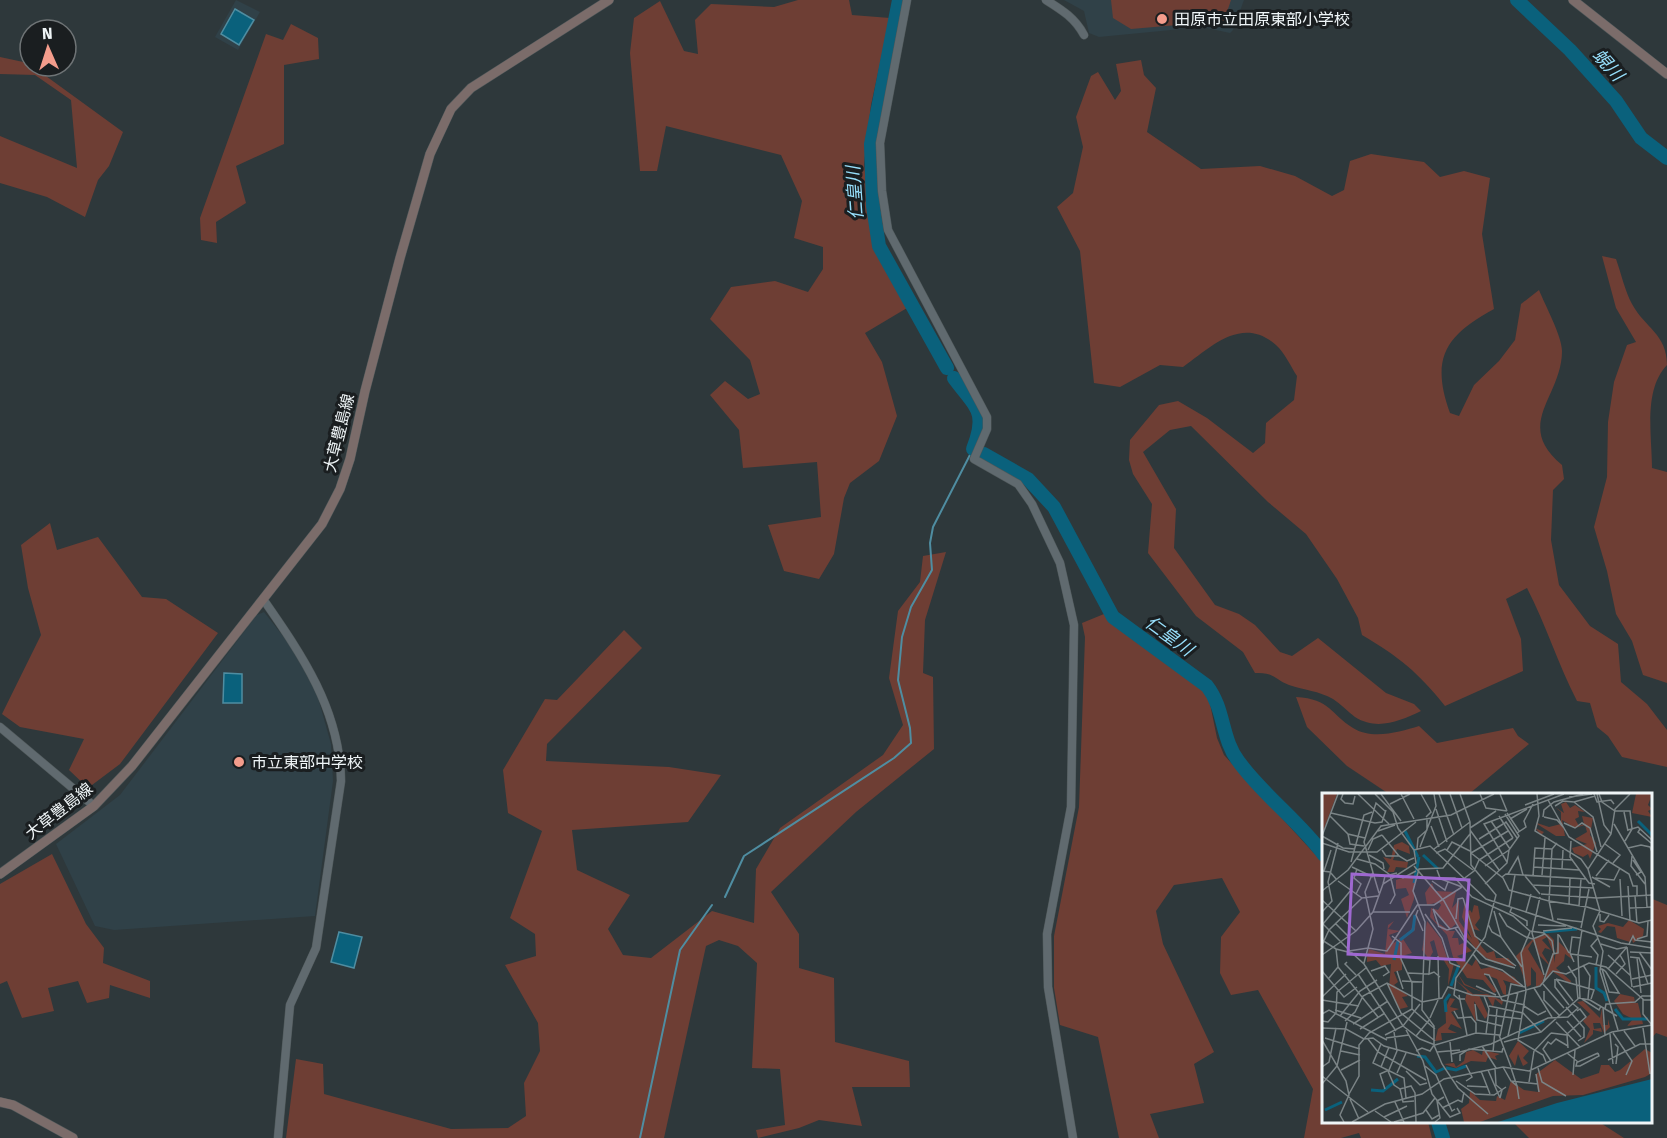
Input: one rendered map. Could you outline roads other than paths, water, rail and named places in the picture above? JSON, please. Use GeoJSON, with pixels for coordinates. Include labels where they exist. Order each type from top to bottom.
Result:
{"type":"FeatureCollection","features":[{"type":"Feature","properties":{"kind":"main road","name":"大草豊島線"},"geometry":{"type":"LineString","coordinates":[[0,874],[94,806],[132,766],[322,524],[340,489],[350,459],[364,391],[430,154],[451,109],[471,88],[609,0]]}},
{"type":"Feature","properties":{"kind":"main road"},"geometry":{"type":"LineString","coordinates":[[1573,0],[1667,74]]}},
{"type":"Feature","properties":{"kind":"main road"},"geometry":{"type":"LineString","coordinates":[[0,1102],[13,1105],[73,1138]]}},
{"type":"Feature","properties":{"kind":"street"},"geometry":{"type":"LineString","coordinates":[[907,0],[880,143],[882,191],[888,230],[987,417],[987,429],[974,459],[1018,484],[1032,504],[1060,563],[1074,625],[1071,807],[1047,934],[1048,987],[1073,1138]]}},
{"type":"Feature","properties":{"kind":"street"},"geometry":{"type":"LineString","coordinates":[[1046,0],[1068,14],[1078,24],[1083,35]]}},
{"type":"Feature","properties":{"kind":"street"},"geometry":{"type":"LineString","coordinates":[[263,599],[303,658],[321,691],[330,716],[340,760],[341,781],[316,948],[290,1005],[278,1138]]}},
{"type":"Feature","properties":{"kind":"street"},"geometry":{"type":"LineString","coordinates":[[0,727],[94,806]]}},
{"type":"Feature","properties":{"kind":"water"},"geometry":{"type":"Polygon","coordinates":[[[235,9],[254,20],[239,45],[221,34],[235,9]]]}},
{"type":"Feature","properties":{"kind":"water"},"geometry":{"type":"Polygon","coordinates":[[[224,673],[242,674],[242,703],[223,703],[224,673]]]}},
{"type":"Feature","properties":{"kind":"water"},"geometry":{"type":"Polygon","coordinates":[[[339,932],[362,937],[354,968],[331,962],[339,932]]]}},
{"type":"Feature","properties":{"kind":"waterway","name":"仁皇川"},"geometry":{"type":"LineString","coordinates":[[899,0],[871,144],[873,206],[879,246],[947,368]]}},
{"type":"Feature","properties":{"kind":"waterway","name":"蜆川"},"geometry":{"type":"LineString","coordinates":[[1517,0],[1570,50],[1616,101],[1641,138],[1667,158]]}},
{"type":"Feature","properties":{"kind":"waterway","name":"仁皇川"},"geometry":{"type":"LineString","coordinates":[[954,378],[977,410],[979,426],[973,449]]}},
{"type":"Feature","properties":{"kind":"waterway"},"geometry":{"type":"LineString","coordinates":[[725,897],[744,856],[894,758],[911,743],[910,728],[898,680],[902,637],[911,607],[932,570],[930,543],[933,527],[973,449]]}},
{"type":"Feature","properties":{"kind":"waterway","name":"仁皇川"},"geometry":{"type":"LineString","coordinates":[[984,454],[1028,479],[1054,507],[1113,617],[1207,686],[1217,704],[1229,744],[1239,762],[1322,853]]}},
{"type":"Feature","properties":{"kind":"waterway"},"geometry":{"type":"LineString","coordinates":[[640,1138],[680,950],[712,905]]}},
{"type":"Feature","properties":{"kind":"waterway","name":"仁皇川"},"geometry":{"type":"LineString","coordinates":[[1438,1123],[1443,1138]]}},
{"type":"Feature","properties":{"kind":"place","name":"田原市立田原東部小学校"},"geometry":{"type":"Point","coordinates":[1162,19]}},
{"type":"Feature","properties":{"kind":"place","name":"市立東部中学校"},"geometry":{"type":"Point","coordinates":[239,762]}}]}
